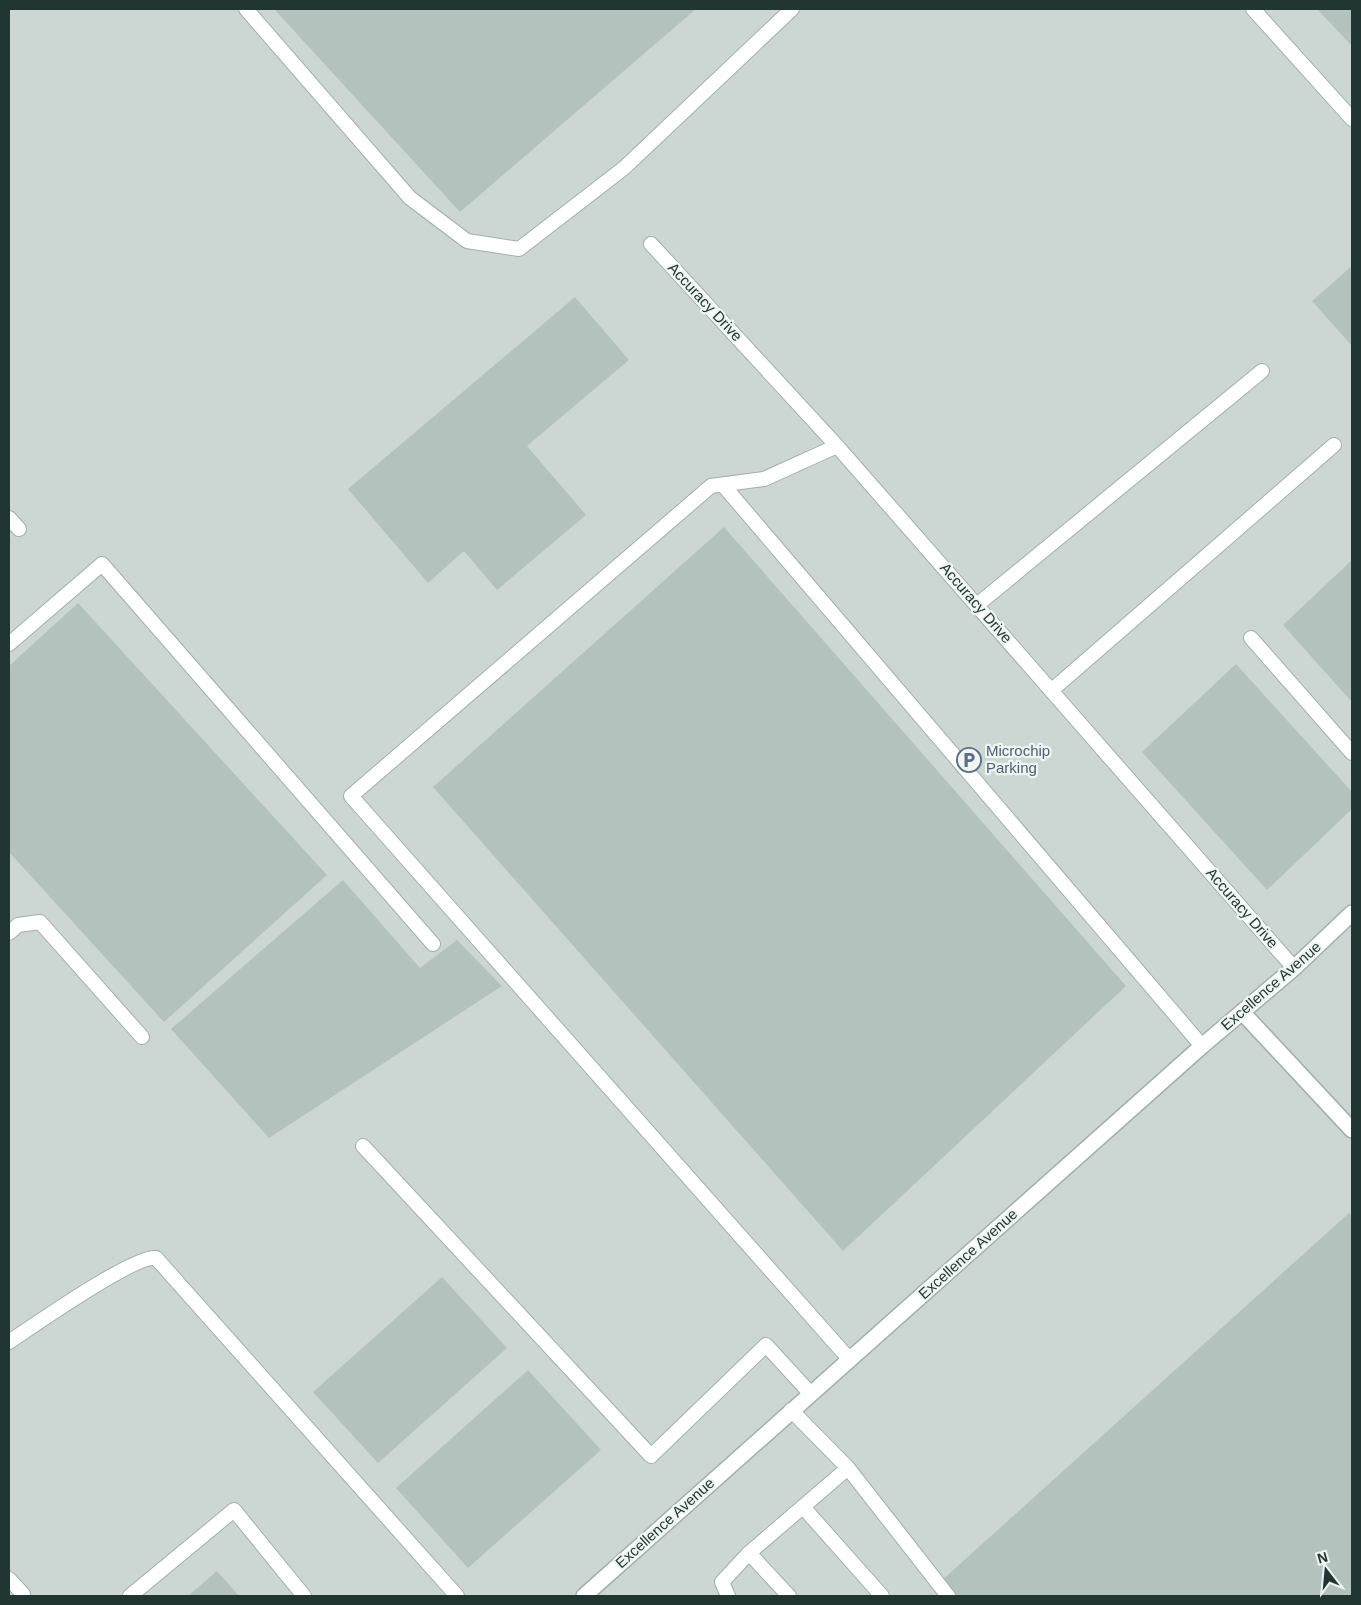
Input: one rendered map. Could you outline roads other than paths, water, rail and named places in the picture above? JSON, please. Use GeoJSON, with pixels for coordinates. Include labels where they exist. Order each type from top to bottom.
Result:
{"type":"FeatureCollection","features":[{"type":"Feature","properties":{"kind":"street","name":"Excellence Avenue"},"geometry":{"type":"LineString","coordinates":[[584,1596],[1202,1046],[1294,968],[1352,913]]}},
{"type":"Feature","properties":{"kind":"street"},"geometry":{"type":"LineString","coordinates":[[1242,1012],[1352,1130]]}},
{"type":"Feature","properties":{"kind":"lane"},"geometry":{"type":"LineString","coordinates":[[246,9],[410,198],[468,241],[519,249],[624,168],[792,9]]}},
{"type":"Feature","properties":{"kind":"lane"},"geometry":{"type":"LineString","coordinates":[[1253,9],[1352,120]]}},
{"type":"Feature","properties":{"kind":"lane","name":"Accuracy Drive"},"geometry":{"type":"LineString","coordinates":[[652,244],[837,446],[1294,968]]}},
{"type":"Feature","properties":{"kind":"lane"},"geometry":{"type":"LineString","coordinates":[[977,605],[1262,370]]}},
{"type":"Feature","properties":{"kind":"lane"},"geometry":{"type":"LineString","coordinates":[[1052,690],[1334,445]]}},
{"type":"Feature","properties":{"kind":"lane"},"geometry":{"type":"LineString","coordinates":[[837,446],[764,479],[711,486],[351,796],[850,1360]]}},
{"type":"Feature","properties":{"kind":"lane"},"geometry":{"type":"LineString","coordinates":[[723,485],[1202,1046]]}},
{"type":"Feature","properties":{"kind":"lane"},"geometry":{"type":"LineString","coordinates":[[9,518],[19,529]]}},
{"type":"Feature","properties":{"kind":"lane"},"geometry":{"type":"LineString","coordinates":[[9,644],[102,564],[433,944]]}},
{"type":"Feature","properties":{"kind":"lane"},"geometry":{"type":"LineString","coordinates":[[1251,638],[1352,753]]}},
{"type":"Feature","properties":{"kind":"lane"},"geometry":{"type":"LineString","coordinates":[[9,933],[18,925],[40,922],[142,1037]]}},
{"type":"Feature","properties":{"kind":"lane"},"geometry":{"type":"LineString","coordinates":[[363,1146],[651,1456],[766,1345],[810,1393]]}},
{"type":"Feature","properties":{"kind":"lane"},"geometry":{"type":"LineString","coordinates":[[9,1342],[67,1303],[141,1260],[156,1258],[457,1596]]}},
{"type":"Feature","properties":{"kind":"lane"},"geometry":{"type":"LineString","coordinates":[[791,1410],[848,1468],[948,1596]]}},
{"type":"Feature","properties":{"kind":"lane"},"geometry":{"type":"LineString","coordinates":[[728,1596],[722,1582],[749,1553],[848,1468]]}},
{"type":"Feature","properties":{"kind":"lane"},"geometry":{"type":"LineString","coordinates":[[803,1506],[882,1596]]}},
{"type":"Feature","properties":{"kind":"lane"},"geometry":{"type":"LineString","coordinates":[[130,1596],[234,1510],[304,1596]]}},
{"type":"Feature","properties":{"kind":"lane"},"geometry":{"type":"LineString","coordinates":[[749,1553],[789,1596]]}},
{"type":"Feature","properties":{"kind":"lane"},"geometry":{"type":"LineString","coordinates":[[9,1579],[23,1594]]}},
{"type":"Feature","properties":{"kind":"place","name":"Microchip Parking"},"geometry":{"type":"Point","coordinates":[969,760]}}]}
